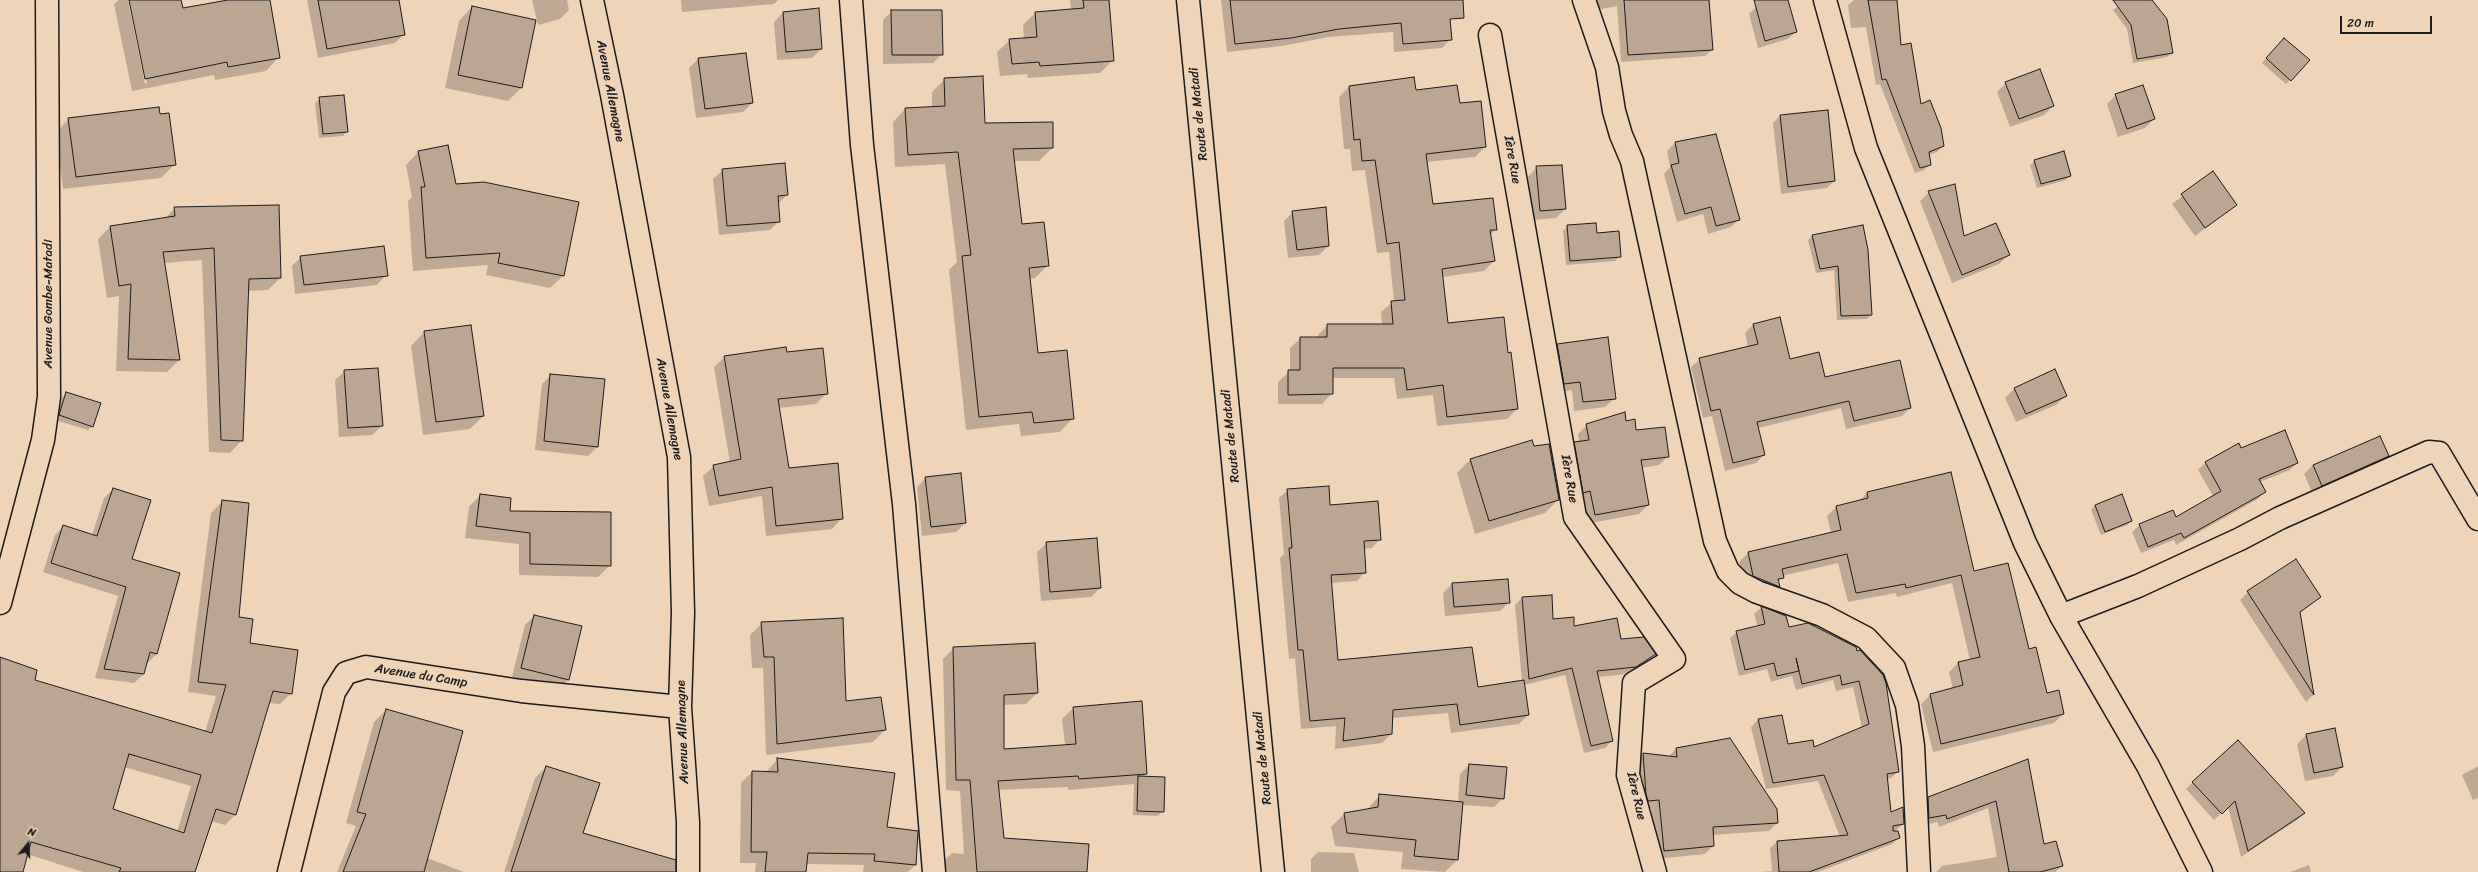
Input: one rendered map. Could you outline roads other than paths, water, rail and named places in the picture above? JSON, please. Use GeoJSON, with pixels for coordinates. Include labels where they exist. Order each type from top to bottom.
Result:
{"type":"FeatureCollection","features":[{"type":"Feature","properties":{"kind":"main road","name":"Avenue Gombe-Matadi"},"geometry":{"type":"LineString","coordinates":[[0,603],[43,440],[49,397],[47,0]]}},
{"type":"Feature","properties":{"kind":"main road","name":"Avenue Allemagne"},"geometry":{"type":"LineString","coordinates":[[592,0],[612,95],[679,457],[682,613],[680,707],[688,822],[688,872]]}},
{"type":"Feature","properties":{"kind":"main road"},"geometry":{"type":"LineString","coordinates":[[851,0],[862,145],[904,504],[934,872]]}},
{"type":"Feature","properties":{"kind":"main road","name":"Route de Matadi"},"geometry":{"type":"LineString","coordinates":[[1188,0],[1273,872]]}},
{"type":"Feature","properties":{"kind":"main road"},"geometry":{"type":"LineString","coordinates":[[1584,0],[1607,67],[1614,111],[1621,135],[1632,161],[1715,541],[1728,570],[1740,583],[1757,592],[1822,615],[1866,638],[1894,668],[1907,705],[1913,746],[1919,872]]}},
{"type":"Feature","properties":{"kind":"main road"},"geometry":{"type":"LineString","coordinates":[[1825,0],[1866,148],[2025,543],[2061,616],[2148,766],[2201,872]]}},
{"type":"Feature","properties":{"kind":"main road","name":"Ière Rue"},"geometry":{"type":"LineString","coordinates":[[1490,35],[1576,517],[1674,659],[1634,684],[1628,775],[1655,872]]}},
{"type":"Feature","properties":{"kind":"main road"},"geometry":{"type":"LineString","coordinates":[[2061,616],[2138,586],[2240,539],[2280,518],[2429,452],[2439,453],[2478,518]]}},
{"type":"Feature","properties":{"kind":"main road","name":"Avenue du Camp"},"geometry":{"type":"LineString","coordinates":[[289,872],[334,692],[346,672],[366,667],[521,691],[680,707]]}}]}
